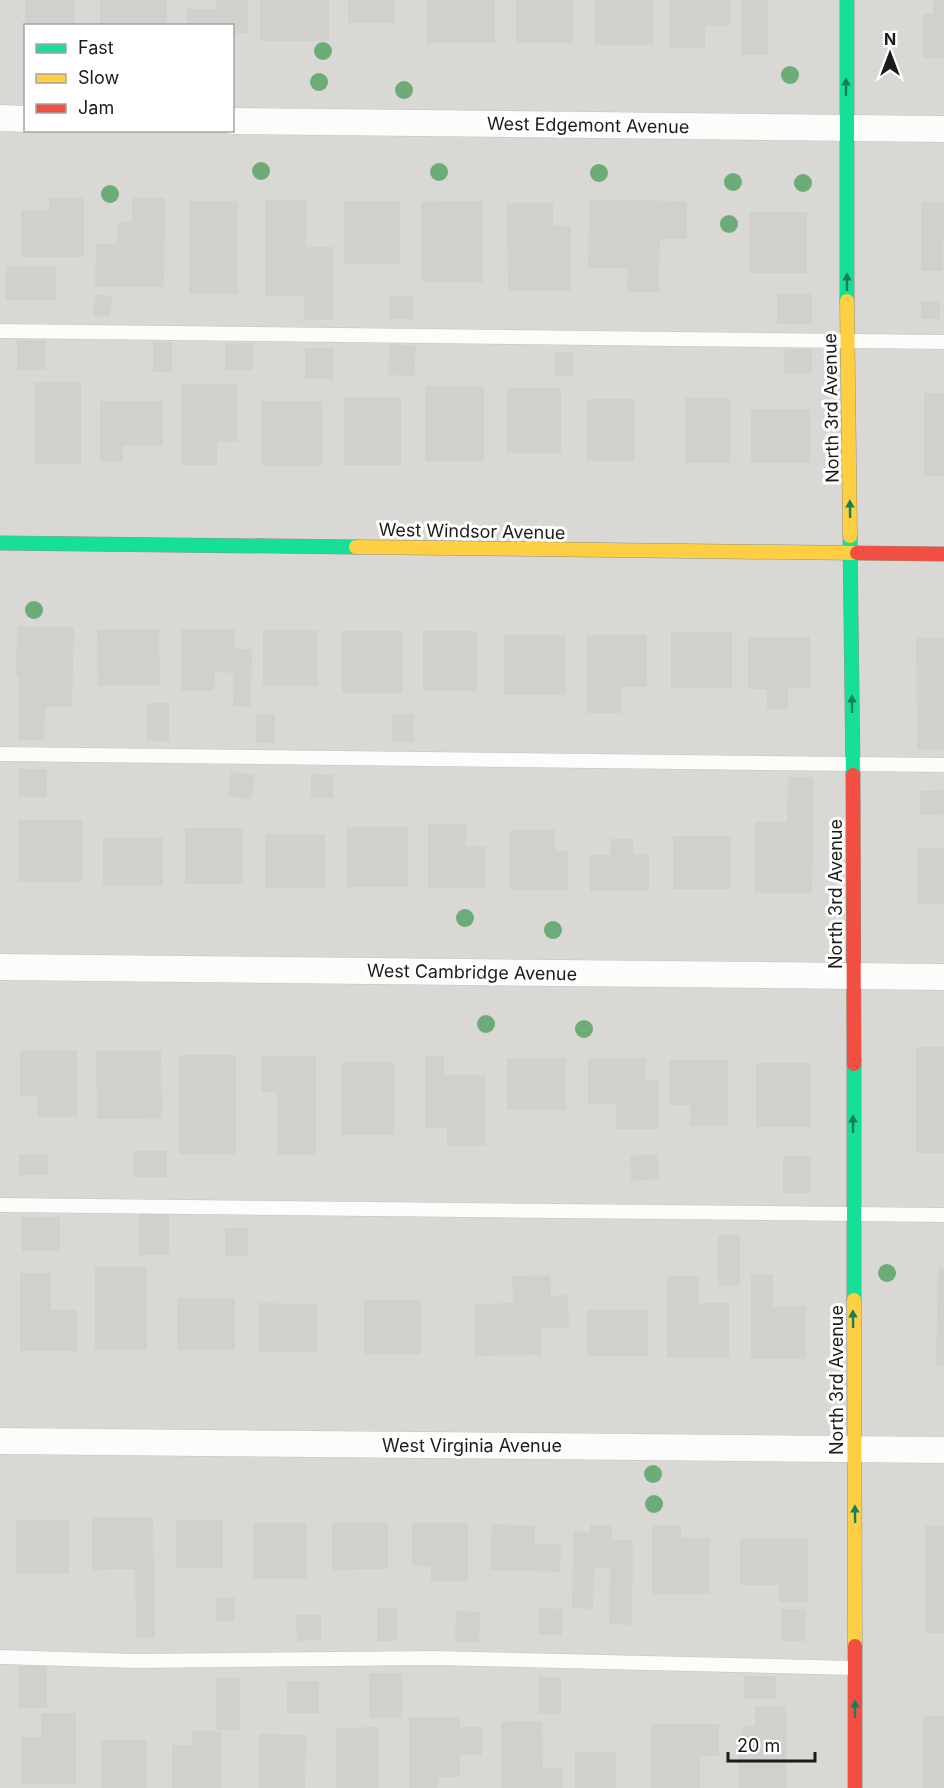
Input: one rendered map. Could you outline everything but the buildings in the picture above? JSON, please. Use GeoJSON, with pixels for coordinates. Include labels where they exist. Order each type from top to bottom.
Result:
{"type":"FeatureCollection","features":[{"type":"Feature","properties":{"kind":"street","name":"North 3rd Avenue"},"geometry":{"type":"LineString","coordinates":[[847,0],[847,341],[853,763],[852,1213],[855,1788]]}},
{"type":"Feature","properties":{"kind":"street"},"geometry":{"type":"LineString","coordinates":[[0,118],[24,119]]}},
{"type":"Feature","properties":{"kind":"street","name":"West Edgemont Avenue"},"geometry":{"type":"LineString","coordinates":[[234,121],[944,129]]}},
{"type":"Feature","properties":{"kind":"street","name":"West Windsor Avenue"},"geometry":{"type":"LineString","coordinates":[[0,543],[944,554]]}},
{"type":"Feature","properties":{"kind":"street","name":"West Cambridge Avenue"},"geometry":{"type":"LineString","coordinates":[[0,967],[944,977]]}},
{"type":"Feature","properties":{"kind":"street","name":"West Virginia Avenue"},"geometry":{"type":"LineString","coordinates":[[0,1441],[944,1450]]}},
{"type":"Feature","properties":{"kind":"lane"},"geometry":{"type":"LineString","coordinates":[[0,331],[944,342]]}},
{"type":"Feature","properties":{"kind":"lane"},"geometry":{"type":"LineString","coordinates":[[0,754],[944,765]]}},
{"type":"Feature","properties":{"kind":"lane"},"geometry":{"type":"LineString","coordinates":[[0,1205],[944,1215]]}},
{"type":"Feature","properties":{"kind":"lane"},"geometry":{"type":"LineString","coordinates":[[0,1657],[134,1661],[434,1658],[855,1668]]}},
{"type":"Feature","properties":{"kind":"shaded area"},"geometry":{"type":"Polygon","coordinates":[[[0,0],[944,0],[944,1788],[0,1788],[0,0]]]}},
{"type":"Feature","properties":{"kind":"traffic: fast"},"geometry":{"type":"LineString","coordinates":[[847,0],[847,301]]}},
{"type":"Feature","properties":{"kind":"traffic: fast"},"geometry":{"type":"LineString","coordinates":[[850,536],[853,775]]}},
{"type":"Feature","properties":{"kind":"traffic: fast"},"geometry":{"type":"LineString","coordinates":[[0,543],[356,547]]}},
{"type":"Feature","properties":{"kind":"traffic: fast"},"geometry":{"type":"LineString","coordinates":[[854,1064],[854,1300]]}},
{"type":"Feature","properties":{"kind":"traffic: slow"},"geometry":{"type":"LineString","coordinates":[[847,301],[850,536]]}},
{"type":"Feature","properties":{"kind":"traffic: slow"},"geometry":{"type":"LineString","coordinates":[[356,547],[857,553]]}},
{"type":"Feature","properties":{"kind":"traffic: slow"},"geometry":{"type":"LineString","coordinates":[[854,1300],[855,1646]]}},
{"type":"Feature","properties":{"kind":"traffic: jam"},"geometry":{"type":"LineString","coordinates":[[857,553],[944,554]]}},
{"type":"Feature","properties":{"kind":"traffic: jam"},"geometry":{"type":"LineString","coordinates":[[853,775],[854,1064]]}},
{"type":"Feature","properties":{"kind":"traffic: jam"},"geometry":{"type":"LineString","coordinates":[[855,1646],[855,1788]]}}]}
